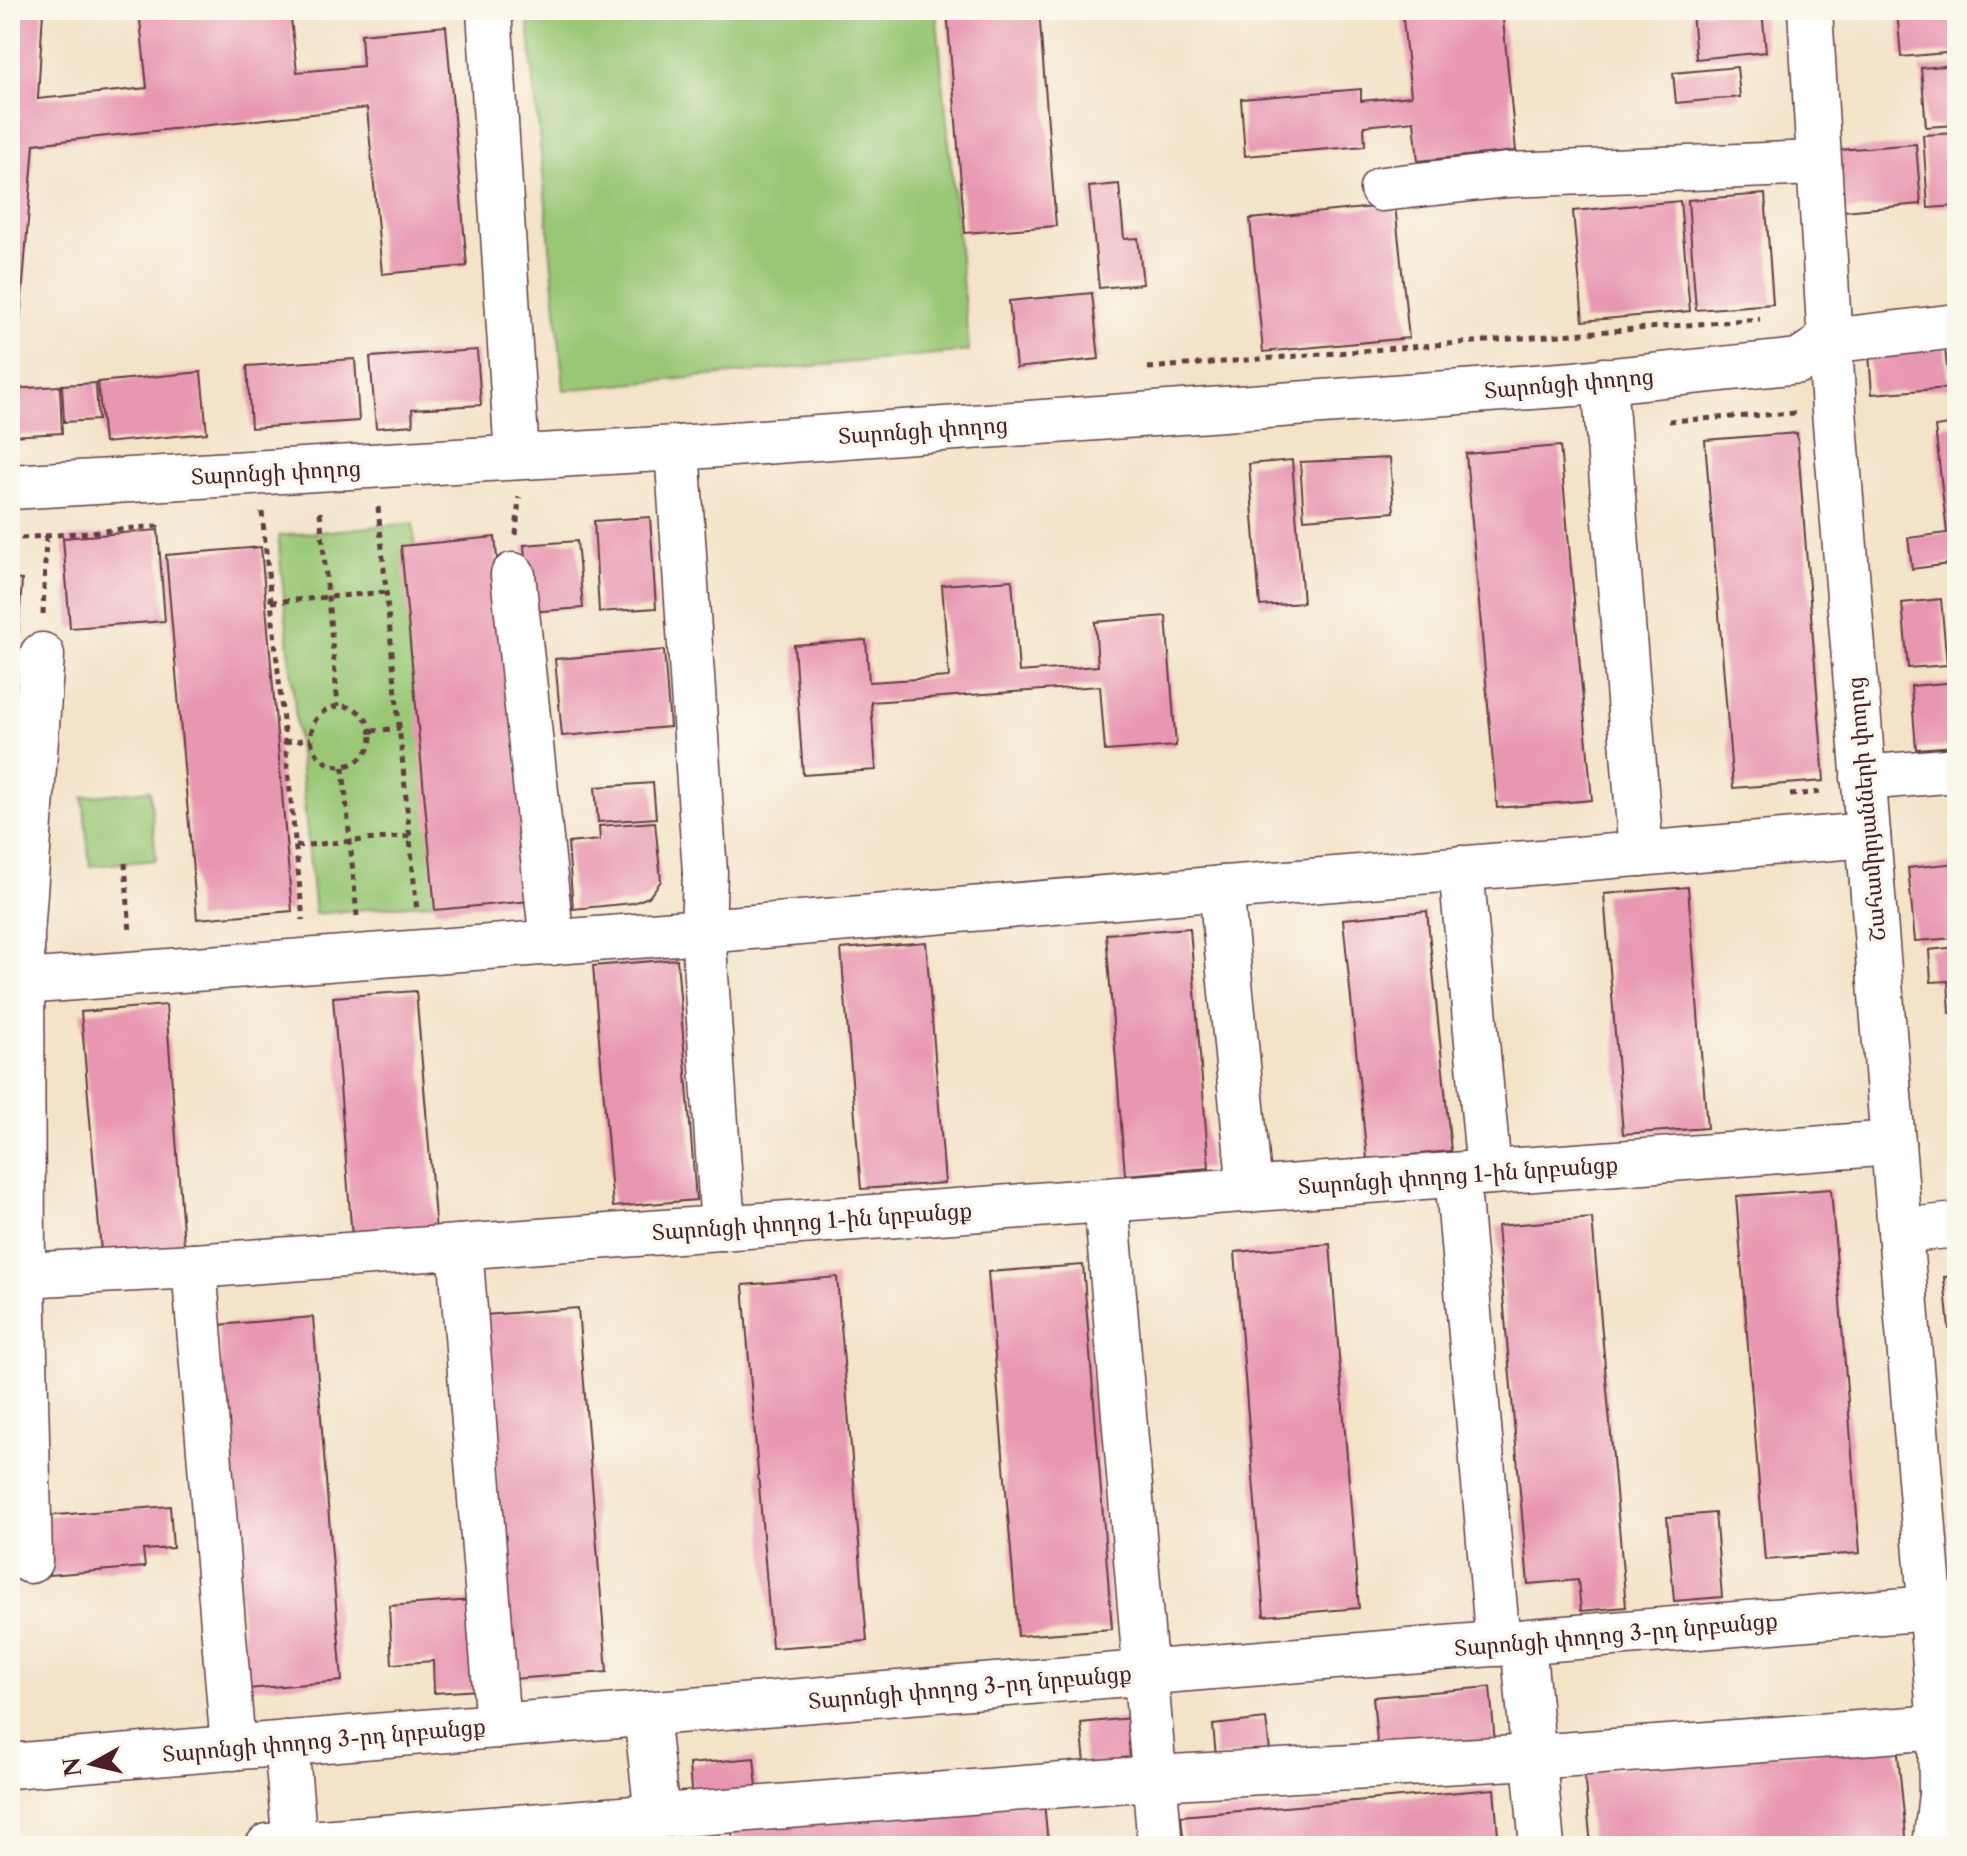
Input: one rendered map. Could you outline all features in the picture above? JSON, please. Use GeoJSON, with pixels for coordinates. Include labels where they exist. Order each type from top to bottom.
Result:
{"type":"FeatureCollection","features":[{"type":"Feature","properties":{"kind":"street"},"geometry":{"type":"LineString","coordinates":[[489,10],[517,457]]}},
{"type":"Feature","properties":{"kind":"street","name":"Շահամիրյանների փողոց"},"geometry":{"type":"LineString","coordinates":[[1810,10],[1829,341],[1930,1608],[1949,1803],[1935,1846]]}},
{"type":"Feature","properties":{"kind":"street"},"geometry":{"type":"LineString","coordinates":[[1382,189],[1507,175],[1818,163]]}},
{"type":"Feature","properties":{"kind":"street"},"geometry":{"type":"LineString","coordinates":[[1829,341],[1957,326]]}},
{"type":"Feature","properties":{"kind":"street","name":"Տարոնցի փողոց"},"geometry":{"type":"LineString","coordinates":[[10,487],[677,448],[1604,380],[1799,361],[1829,341]]}},
{"type":"Feature","properties":{"kind":"street"},"geometry":{"type":"LineString","coordinates":[[1604,380],[1641,854]]}},
{"type":"Feature","properties":{"kind":"street"},"geometry":{"type":"LineString","coordinates":[[677,448],[705,873],[703,931],[723,1228]]}},
{"type":"Feature","properties":{"kind":"street"},"geometry":{"type":"LineString","coordinates":[[513,575],[552,943]]}},
{"type":"Feature","properties":{"kind":"street"},"geometry":{"type":"LineString","coordinates":[[30,1561],[23,1275],[22,982],[42,655]]}},
{"type":"Feature","properties":{"kind":"street"},"geometry":{"type":"LineString","coordinates":[[1863,778],[1957,770]]}},
{"type":"Feature","properties":{"kind":"street"},"geometry":{"type":"LineString","coordinates":[[22,982],[703,931],[1868,835]]}},
{"type":"Feature","properties":{"kind":"street"},"geometry":{"type":"LineString","coordinates":[[1461,868],[1473,1174],[1510,1643],[1533,1757],[1542,1846]]}},
{"type":"Feature","properties":{"kind":"street"},"geometry":{"type":"LineString","coordinates":[[1221,888],[1250,1190]]}},
{"type":"Feature","properties":{"kind":"street","name":"Տարոնցի փողոց 1-ին նրբանցք"},"geometry":{"type":"LineString","coordinates":[[23,1275],[194,1266],[1893,1143]]}},
{"type":"Feature","properties":{"kind":"street"},"geometry":{"type":"LineString","coordinates":[[1106,1200],[1160,1846]]}},
{"type":"Feature","properties":{"kind":"street"},"geometry":{"type":"LineString","coordinates":[[1900,1231],[1957,1225]]}},
{"type":"Feature","properties":{"kind":"street"},"geometry":{"type":"LineString","coordinates":[[460,1247],[498,1726]]}},
{"type":"Feature","properties":{"kind":"street"},"geometry":{"type":"LineString","coordinates":[[194,1266],[233,1748]]}},
{"type":"Feature","properties":{"kind":"street","name":"Տարոնցի փողոց 3-րդ նրբանցք"},"geometry":{"type":"LineString","coordinates":[[10,1766],[1930,1608]]}},
{"type":"Feature","properties":{"kind":"street"},"geometry":{"type":"LineString","coordinates":[[646,1714],[657,1816]]}},
{"type":"Feature","properties":{"kind":"street"},"geometry":{"type":"LineString","coordinates":[[286,1743],[286,1845],[1154,1778],[1533,1757],[1940,1727]]}},
{"type":"Feature","properties":{"kind":"path"},"geometry":{"type":"LineString","coordinates":[[377,498],[420,952]]}},
{"type":"Feature","properties":{"kind":"path"},"geometry":{"type":"LineString","coordinates":[[319,500],[338,706]]}},
{"type":"Feature","properties":{"kind":"path"},"geometry":{"type":"LineString","coordinates":[[261,503],[307,961]]}},
{"type":"Feature","properties":{"kind":"path"},"geometry":{"type":"LineString","coordinates":[[42,655],[46,536]]}},
{"type":"Feature","properties":{"kind":"path"},"geometry":{"type":"LineString","coordinates":[[271,602],[387,592]]}},
{"type":"Feature","properties":{"kind":"path"},"geometry":{"type":"LineString","coordinates":[[338,706],[362,714],[372,731],[362,759],[343,767],[324,762],[317,755],[311,739],[317,717],[338,706]]}},
{"type":"Feature","properties":{"kind":"path"},"geometry":{"type":"LineString","coordinates":[[372,731],[400,728]]}},
{"type":"Feature","properties":{"kind":"path"},"geometry":{"type":"LineString","coordinates":[[285,742],[311,739]]}},
{"type":"Feature","properties":{"kind":"path"},"geometry":{"type":"LineString","coordinates":[[343,767],[360,957]]}},
{"type":"Feature","properties":{"kind":"path"},"geometry":{"type":"LineString","coordinates":[[296,846],[411,836]]}},
{"type":"Feature","properties":{"kind":"path"},"geometry":{"type":"LineString","coordinates":[[125,863],[133,974]]}},
{"type":"Feature","properties":{"kind":"green space"},"geometry":{"type":"Polygon","coordinates":[[[527,10],[936,10],[969,351],[564,390],[527,10]]]}},
{"type":"Feature","properties":{"kind":"green space"},"geometry":{"type":"Polygon","coordinates":[[[413,523],[450,901],[315,914],[278,536],[413,523]]]}},
{"type":"Feature","properties":{"kind":"green space"},"geometry":{"type":"Polygon","coordinates":[[[150,790],[156,860],[90,866],[83,797],[150,790]]]}},
{"type":"Feature","properties":{"kind":"building"},"geometry":{"type":"Polygon","coordinates":[[[10,10],[43,10],[38,99],[147,88],[139,10],[290,10],[297,72],[363,66],[361,34],[446,26],[467,266],[382,274],[367,108],[34,144],[18,348],[10,348],[10,10]]]}},
{"type":"Feature","properties":{"kind":"building"},"geometry":{"type":"Polygon","coordinates":[[[947,10],[1039,10],[1056,226],[965,233],[947,10]]]}},
{"type":"Feature","properties":{"kind":"building"},"geometry":{"type":"Polygon","coordinates":[[[1402,10],[1502,10],[1516,151],[1418,161],[1414,121],[1364,126],[1365,146],[1245,156],[1241,99],[1361,89],[1361,101],[1411,96],[1402,10]]]}},
{"type":"Feature","properties":{"kind":"building"},"geometry":{"type":"Polygon","coordinates":[[[1762,10],[1766,52],[1696,59],[1692,13],[1762,10]]]}},
{"type":"Feature","properties":{"kind":"building"},"geometry":{"type":"Polygon","coordinates":[[[1897,10],[1957,10],[1957,52],[1901,57],[1897,10]]]}},
{"type":"Feature","properties":{"kind":"building"},"geometry":{"type":"Polygon","coordinates":[[[1957,65],[1957,125],[1926,127],[1921,68],[1957,65]]]}},
{"type":"Feature","properties":{"kind":"building"},"geometry":{"type":"Polygon","coordinates":[[[1737,67],[1740,97],[1676,103],[1673,73],[1737,67]]]}},
{"type":"Feature","properties":{"kind":"building"},"geometry":{"type":"Polygon","coordinates":[[[1957,133],[1957,206],[1928,208],[1923,135],[1957,133]]]}},
{"type":"Feature","properties":{"kind":"building"},"geometry":{"type":"Polygon","coordinates":[[[1916,144],[1921,204],[1844,211],[1839,150],[1916,144]]]}},
{"type":"Feature","properties":{"kind":"building"},"geometry":{"type":"Polygon","coordinates":[[[1119,184],[1124,239],[1138,238],[1143,284],[1099,288],[1089,187],[1119,184]]]}},
{"type":"Feature","properties":{"kind":"building"},"geometry":{"type":"Polygon","coordinates":[[[1765,194],[1773,304],[1696,310],[1688,200],[1765,194]]]}},
{"type":"Feature","properties":{"kind":"building"},"geometry":{"type":"Polygon","coordinates":[[[1680,201],[1690,311],[1583,321],[1573,211],[1680,201]]]}},
{"type":"Feature","properties":{"kind":"building"},"geometry":{"type":"Polygon","coordinates":[[[1395,205],[1409,338],[1263,352],[1250,219],[1395,205]]]}},
{"type":"Feature","properties":{"kind":"building"},"geometry":{"type":"Polygon","coordinates":[[[1092,293],[1099,359],[1016,368],[1009,301],[1092,293]]]}},
{"type":"Feature","properties":{"kind":"building"},"geometry":{"type":"Polygon","coordinates":[[[1945,348],[1949,388],[1872,394],[1869,354],[1945,348]]]}},
{"type":"Feature","properties":{"kind":"building"},"geometry":{"type":"Polygon","coordinates":[[[477,350],[481,405],[412,409],[413,425],[376,428],[370,357],[477,350]]]}},
{"type":"Feature","properties":{"kind":"building"},"geometry":{"type":"Polygon","coordinates":[[[355,359],[359,421],[251,428],[247,366],[355,359]]]}},
{"type":"Feature","properties":{"kind":"building"},"geometry":{"type":"Polygon","coordinates":[[[201,372],[207,433],[104,443],[98,382],[201,372]]]}},
{"type":"Feature","properties":{"kind":"building"},"geometry":{"type":"Polygon","coordinates":[[[96,383],[98,420],[64,422],[62,385],[96,383]]]}},
{"type":"Feature","properties":{"kind":"building"},"geometry":{"type":"Polygon","coordinates":[[[60,386],[62,433],[10,436],[10,389],[60,386]]]}},
{"type":"Feature","properties":{"kind":"building"},"geometry":{"type":"Polygon","coordinates":[[[1957,424],[1957,563],[1912,569],[1908,538],[1947,533],[1935,427],[1957,424]]]}},
{"type":"Feature","properties":{"kind":"building"},"geometry":{"type":"Polygon","coordinates":[[[1797,433],[1824,781],[1733,788],[1705,440],[1797,433]]]}},
{"type":"Feature","properties":{"kind":"building"},"geometry":{"type":"Polygon","coordinates":[[[1560,446],[1592,800],[1497,808],[1466,454],[1560,446]]]}},
{"type":"Feature","properties":{"kind":"building"},"geometry":{"type":"Polygon","coordinates":[[[1390,458],[1394,512],[1304,519],[1300,462],[1390,458]]]}},
{"type":"Feature","properties":{"kind":"building"},"geometry":{"type":"Polygon","coordinates":[[[1292,460],[1303,603],[1260,606],[1249,464],[1292,460]]]}},
{"type":"Feature","properties":{"kind":"building"},"geometry":{"type":"Polygon","coordinates":[[[650,517],[656,608],[599,612],[594,521],[650,517]]]}},
{"type":"Feature","properties":{"kind":"building"},"geometry":{"type":"Polygon","coordinates":[[[158,530],[165,621],[70,628],[63,538],[158,530]]]}},
{"type":"Feature","properties":{"kind":"building"},"geometry":{"type":"Polygon","coordinates":[[[495,537],[530,901],[435,910],[401,546],[495,537]]]}},
{"type":"Feature","properties":{"kind":"building"},"geometry":{"type":"Polygon","coordinates":[[[577,541],[583,608],[529,612],[524,545],[577,541]]]}},
{"type":"Feature","properties":{"kind":"building"},"geometry":{"type":"Polygon","coordinates":[[[261,547],[292,911],[197,919],[166,555],[261,547]]]}},
{"type":"Feature","properties":{"kind":"building"},"geometry":{"type":"Polygon","coordinates":[[[10,579],[22,580],[12,726],[10,726],[10,579]]]}},
{"type":"Feature","properties":{"kind":"building"},"geometry":{"type":"Polygon","coordinates":[[[1012,580],[1019,672],[1098,666],[1095,622],[1166,616],[1176,746],[1105,751],[1100,686],[871,702],[876,770],[803,775],[794,645],[866,640],[869,682],[949,677],[942,585],[1012,580]]]}},
{"type":"Feature","properties":{"kind":"building"},"geometry":{"type":"Polygon","coordinates":[[[1941,599],[1947,665],[1908,668],[1902,603],[1941,599]]]}},
{"type":"Feature","properties":{"kind":"building"},"geometry":{"type":"Polygon","coordinates":[[[664,650],[670,727],[562,736],[555,659],[664,650]]]}},
{"type":"Feature","properties":{"kind":"building"},"geometry":{"type":"Polygon","coordinates":[[[1957,682],[1957,746],[1916,749],[1911,686],[1957,682]]]}},
{"type":"Feature","properties":{"kind":"building"},"geometry":{"type":"Polygon","coordinates":[[[653,783],[656,818],[598,822],[595,787],[653,783]]]}},
{"type":"Feature","properties":{"kind":"building"},"geometry":{"type":"Polygon","coordinates":[[[655,822],[661,881],[649,897],[633,903],[573,909],[568,843],[600,840],[599,826],[655,822]]]}},
{"type":"Feature","properties":{"kind":"building"},"geometry":{"type":"Polygon","coordinates":[[[1957,863],[1957,938],[1915,941],[1908,868],[1957,863]]]}},
{"type":"Feature","properties":{"kind":"building"},"geometry":{"type":"Polygon","coordinates":[[[1688,887],[1707,1128],[1623,1134],[1604,894],[1688,887]]]}},
{"type":"Feature","properties":{"kind":"building"},"geometry":{"type":"Polygon","coordinates":[[[1427,911],[1451,1151],[1367,1159],[1343,919],[1427,911]]]}},
{"type":"Feature","properties":{"kind":"building"},"geometry":{"type":"Polygon","coordinates":[[[1190,928],[1209,1168],[1125,1175],[1106,934],[1190,928]]]}},
{"type":"Feature","properties":{"kind":"building"},"geometry":{"type":"Polygon","coordinates":[[[926,942],[945,1183],[861,1189],[841,949],[926,942]]]}},
{"type":"Feature","properties":{"kind":"building"},"geometry":{"type":"Polygon","coordinates":[[[1957,947],[1957,1013],[1950,1013],[1948,981],[1931,982],[1929,950],[1957,947]]]}},
{"type":"Feature","properties":{"kind":"building"},"geometry":{"type":"Polygon","coordinates":[[[677,959],[696,1200],[613,1207],[593,966],[677,959]]]}},
{"type":"Feature","properties":{"kind":"building"},"geometry":{"type":"Polygon","coordinates":[[[416,991],[436,1231],[352,1238],[333,997],[416,991]]]}},
{"type":"Feature","properties":{"kind":"building"},"geometry":{"type":"Polygon","coordinates":[[[166,1005],[184,1245],[101,1252],[81,1012],[166,1005]]]}},
{"type":"Feature","properties":{"kind":"building"},"geometry":{"type":"Polygon","coordinates":[[[1831,1189],[1860,1553],[1765,1560],[1736,1196],[1831,1189]]]}},
{"type":"Feature","properties":{"kind":"building"},"geometry":{"type":"Polygon","coordinates":[[[1592,1218],[1626,1607],[1581,1611],[1578,1580],[1528,1584],[1497,1226],[1592,1218]]]}},
{"type":"Feature","properties":{"kind":"building"},"geometry":{"type":"Polygon","coordinates":[[[1330,1244],[1359,1608],[1264,1616],[1235,1252],[1330,1244]]]}},
{"type":"Feature","properties":{"kind":"building"},"geometry":{"type":"Polygon","coordinates":[[[1083,1265],[1112,1629],[1018,1636],[988,1272],[1083,1265]]]}},
{"type":"Feature","properties":{"kind":"building"},"geometry":{"type":"Polygon","coordinates":[[[1957,1276],[1957,1328],[1949,1329],[1944,1277],[1957,1276]]]}},
{"type":"Feature","properties":{"kind":"building"},"geometry":{"type":"Polygon","coordinates":[[[837,1277],[867,1641],[772,1648],[743,1285],[837,1277]]]}},
{"type":"Feature","properties":{"kind":"building"},"geometry":{"type":"Polygon","coordinates":[[[578,1308],[607,1672],[512,1679],[484,1315],[578,1308]]]}},
{"type":"Feature","properties":{"kind":"building"},"geometry":{"type":"Polygon","coordinates":[[[313,1317],[342,1681],[247,1689],[218,1325],[313,1317]]]}},
{"type":"Feature","properties":{"kind":"building"},"geometry":{"type":"Polygon","coordinates":[[[170,1506],[173,1548],[143,1550],[145,1567],[49,1575],[44,1516],[170,1506]]]}},
{"type":"Feature","properties":{"kind":"building"},"geometry":{"type":"Polygon","coordinates":[[[1715,1513],[1722,1597],[1674,1601],[1667,1517],[1715,1513]]]}},
{"type":"Feature","properties":{"kind":"building"},"geometry":{"type":"Polygon","coordinates":[[[473,1600],[479,1690],[434,1693],[433,1661],[392,1664],[389,1606],[473,1600]]]}},
{"type":"Feature","properties":{"kind":"building"},"geometry":{"type":"Polygon","coordinates":[[[1490,1687],[1495,1743],[1378,1753],[1373,1697],[1490,1687]]]}},
{"type":"Feature","properties":{"kind":"building"},"geometry":{"type":"Polygon","coordinates":[[[1131,1718],[1135,1770],[1086,1774],[1081,1723],[1131,1718]]]}},
{"type":"Feature","properties":{"kind":"building"},"geometry":{"type":"Polygon","coordinates":[[[1266,1719],[1270,1751],[1216,1757],[1213,1725],[1266,1719]]]}},
{"type":"Feature","properties":{"kind":"building"},"geometry":{"type":"Polygon","coordinates":[[[1897,1744],[1907,1846],[1591,1846],[1584,1772],[1897,1744]]]}},
{"type":"Feature","properties":{"kind":"building"},"geometry":{"type":"Polygon","coordinates":[[[754,1758],[758,1797],[692,1803],[689,1764],[754,1758]]]}},
{"type":"Feature","properties":{"kind":"building"},"geometry":{"type":"Polygon","coordinates":[[[1494,1789],[1499,1846],[1184,1846],[1181,1816],[1494,1789]]]}},
{"type":"Feature","properties":{"kind":"building"},"geometry":{"type":"Polygon","coordinates":[[[1044,1801],[1048,1846],[734,1846],[732,1831],[1044,1801]]]}}]}
